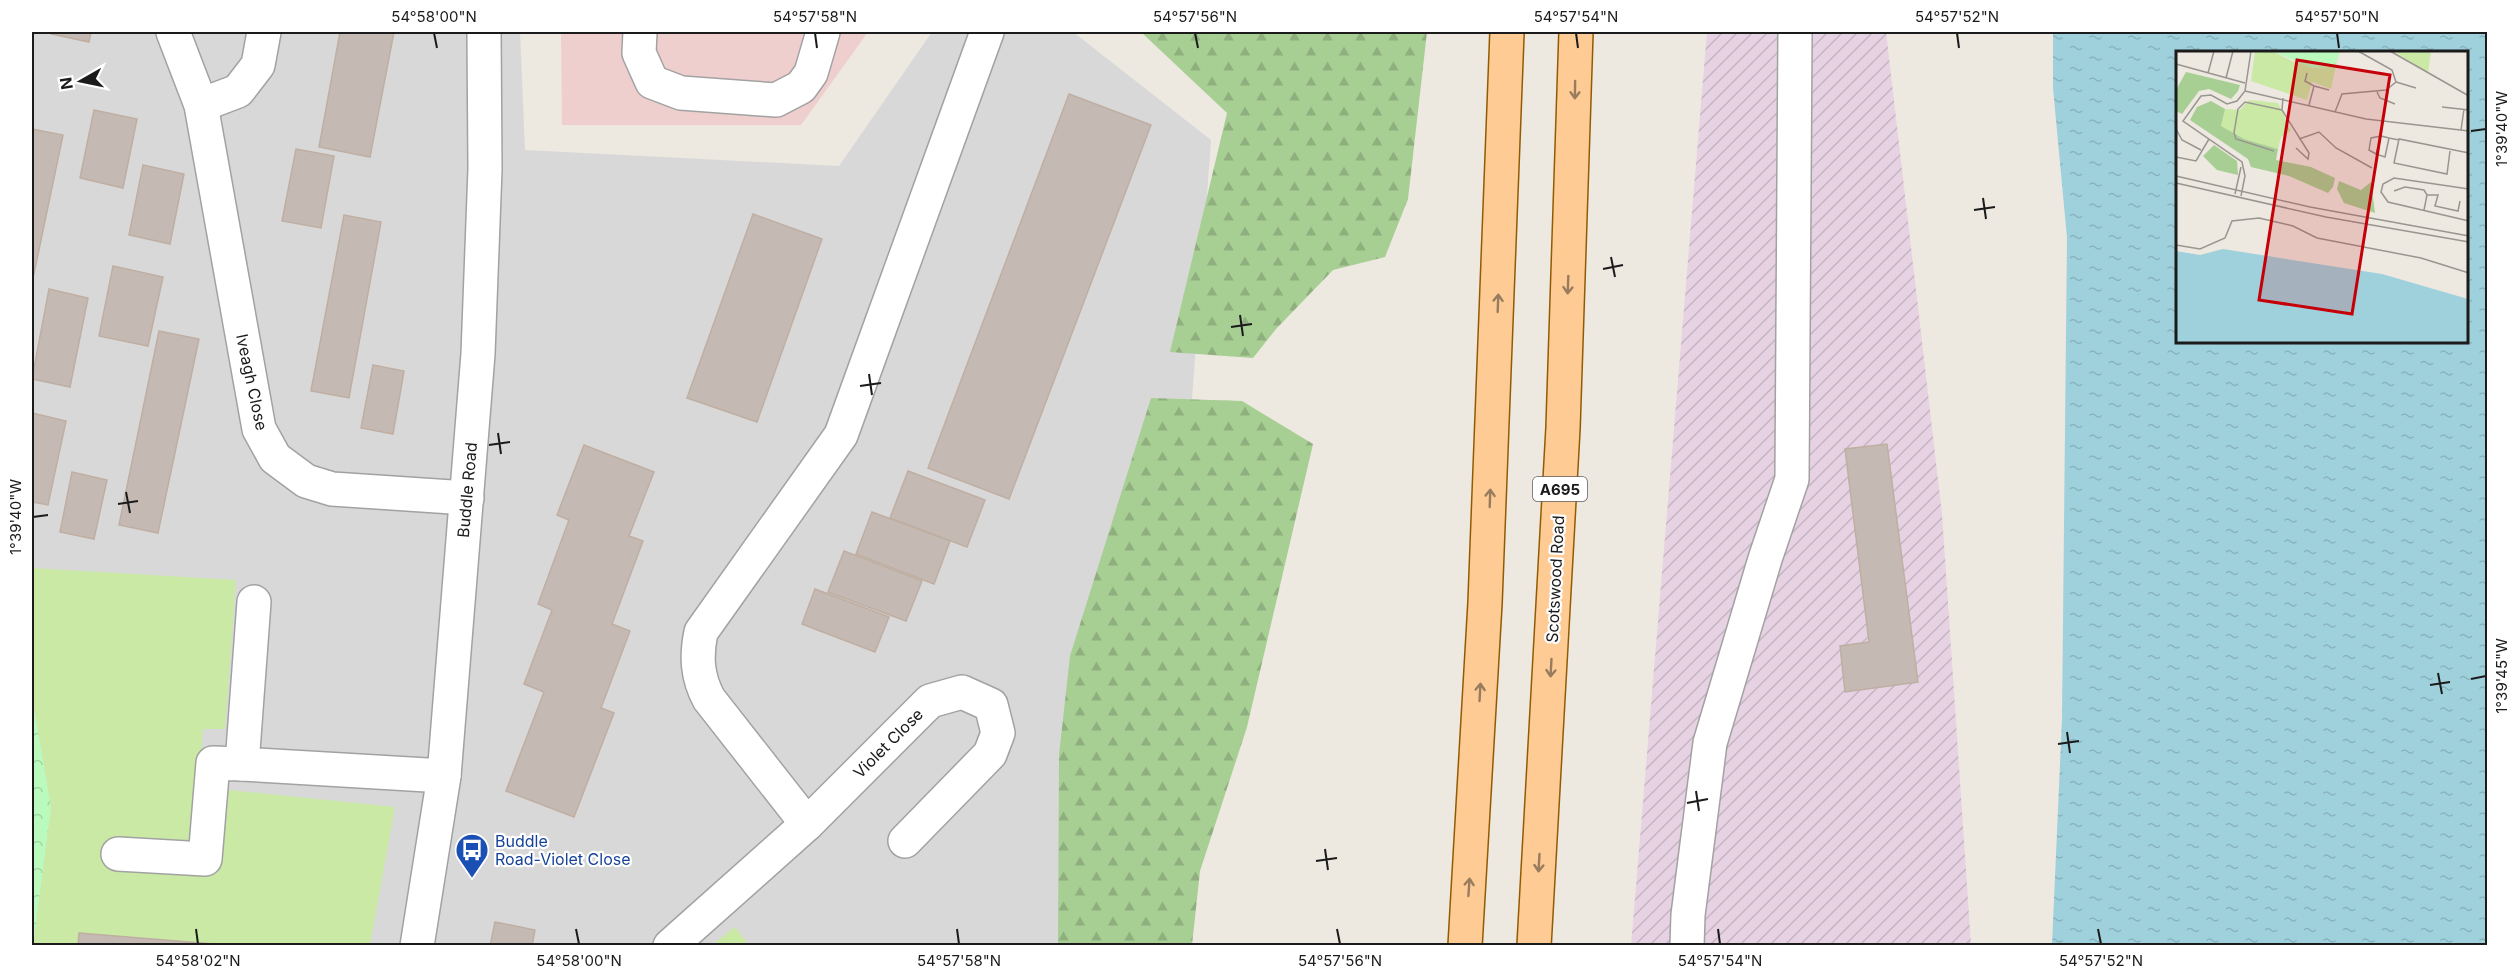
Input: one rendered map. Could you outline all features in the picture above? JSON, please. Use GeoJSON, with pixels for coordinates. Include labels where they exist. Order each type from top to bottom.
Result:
{"type":"FeatureCollection","features":[{"type":"Feature","properties":{"kind":"main road"},"geometry":{"type":"LineString","coordinates":[[1466,945],[1485,603],[1507,32]]}},
{"type":"Feature","properties":{"kind":"main road","name":"Scotswood Road"},"geometry":{"type":"LineString","coordinates":[[1534,945],[1563,428],[1576,32]]}},
{"type":"Feature","properties":{"kind":"street","name":"Iveagh Close"},"geometry":{"type":"LineString","coordinates":[[173,32],[201,105],[259,429],[275,458],[306,481],[332,489],[467,498]]}},
{"type":"Feature","properties":{"kind":"street"},"geometry":{"type":"LineString","coordinates":[[201,105],[238,92],[258,65],[264,32]]}},
{"type":"Feature","properties":{"kind":"street","name":"Buddle Road"},"geometry":{"type":"LineString","coordinates":[[417,945],[444,776],[478,354],[485,180],[484,32]]}},
{"type":"Feature","properties":{"kind":"street"},"geometry":{"type":"LineString","coordinates":[[640,32],[639,53],[652,82],[681,93],[776,100],[801,87],[811,73],[824,32]]}},
{"type":"Feature","properties":{"kind":"street"},"geometry":{"type":"LineString","coordinates":[[807,824],[709,699],[701,685],[698,672],[698,646],[701,632],[841,435],[987,32]]}},
{"type":"Feature","properties":{"kind":"street"},"geometry":{"type":"LineString","coordinates":[[1687,945],[1688,915],[1710,743],[1792,479],[1795,32]]}},
{"type":"Feature","properties":{"kind":"street"},"geometry":{"type":"LineString","coordinates":[[242,764],[254,602]]}},
{"type":"Feature","properties":{"kind":"street","name":"Violet Close"},"geometry":{"type":"LineString","coordinates":[[670,945],[807,824],[930,701],[963,692],[991,705],[998,733],[990,754],[905,842]]}},
{"type":"Feature","properties":{"kind":"street"},"geometry":{"type":"LineString","coordinates":[[118,854],[205,859],[213,763],[444,776]]}},
{"type":"Feature","properties":{"kind":"shaded area"},"geometry":{"type":"Polygon","coordinates":[[[32,32],[520,32],[525,150],[839,166],[932,32],[1073,32],[1211,140],[1152,945],[32,945],[32,32]]]}},
{"type":"Feature","properties":{"kind":"shaded area"},"geometry":{"type":"Polygon","coordinates":[[[561,32],[868,32],[801,125],[562,125],[561,32]]]}},
{"type":"Feature","properties":{"kind":"shaded area"},"geometry":{"type":"Polygon","coordinates":[[[1707,32],[1886,32],[1942,514],[1971,945],[1631,946],[1707,32]]]}},
{"type":"Feature","properties":{"kind":"green space"},"geometry":{"type":"Polygon","coordinates":[[[1141,32],[1427,32],[1408,199],[1385,257],[1333,270],[1276,329],[1253,358],[1170,352],[1227,113],[1141,32]]]}},
{"type":"Feature","properties":{"kind":"green space"},"geometry":{"type":"Polygon","coordinates":[[[1151,398],[1242,401],[1313,444],[1247,727],[1200,871],[1192,945],[1058,945],[1059,755],[1070,656],[1151,398]]]}},
{"type":"Feature","properties":{"kind":"green space"},"geometry":{"type":"Polygon","coordinates":[[[32,568],[236,580],[225,729],[203,729],[199,787],[395,807],[370,945],[33,945],[51,807],[32,697],[32,568]]]}},
{"type":"Feature","properties":{"kind":"green space"},"geometry":{"type":"Polygon","coordinates":[[[32,697],[51,807],[33,946],[32,945],[32,697]]]}},
{"type":"Feature","properties":{"kind":"green space"},"geometry":{"type":"Polygon","coordinates":[[[735,927],[749,945],[712,945],[735,927]]]}},
{"type":"Feature","properties":{"kind":"water"},"geometry":{"type":"Polygon","coordinates":[[[2053,32],[2487,32],[2487,945],[2052,945],[2062,719],[2067,238],[2053,88],[2053,32]]]}},
{"type":"Feature","properties":{"kind":"building"},"geometry":{"type":"Polygon","coordinates":[[[51,32],[91,32],[89,42],[51,34],[51,32]]]}},
{"type":"Feature","properties":{"kind":"building"},"geometry":{"type":"Polygon","coordinates":[[[340,32],[394,32],[370,157],[319,147],[340,32]]]}},
{"type":"Feature","properties":{"kind":"building"},"geometry":{"type":"Polygon","coordinates":[[[1069,94],[1151,125],[1009,499],[928,468],[1069,94]]]}},
{"type":"Feature","properties":{"kind":"building"},"geometry":{"type":"Polygon","coordinates":[[[94,110],[137,119],[123,188],[80,178],[94,110]]]}},
{"type":"Feature","properties":{"kind":"building"},"geometry":{"type":"Polygon","coordinates":[[[32,129],[63,135],[32,283],[32,129]]]}},
{"type":"Feature","properties":{"kind":"building"},"geometry":{"type":"Polygon","coordinates":[[[296,149],[334,156],[321,228],[282,221],[296,149]]]}},
{"type":"Feature","properties":{"kind":"building"},"geometry":{"type":"Polygon","coordinates":[[[143,165],[184,174],[170,244],[129,235],[143,165]]]}},
{"type":"Feature","properties":{"kind":"building"},"geometry":{"type":"Polygon","coordinates":[[[753,214],[822,239],[757,422],[687,398],[753,214]]]}},
{"type":"Feature","properties":{"kind":"building"},"geometry":{"type":"Polygon","coordinates":[[[344,215],[381,222],[349,398],[311,391],[344,215]]]}},
{"type":"Feature","properties":{"kind":"building"},"geometry":{"type":"Polygon","coordinates":[[[113,266],[163,277],[148,346],[99,336],[113,266]]]}},
{"type":"Feature","properties":{"kind":"building"},"geometry":{"type":"Polygon","coordinates":[[[49,289],[88,298],[70,387],[32,379],[49,289]]]}},
{"type":"Feature","properties":{"kind":"building"},"geometry":{"type":"Polygon","coordinates":[[[159,331],[199,339],[158,533],[119,525],[159,331]]]}},
{"type":"Feature","properties":{"kind":"building"},"geometry":{"type":"Polygon","coordinates":[[[373,365],[404,371],[393,434],[361,428],[373,365]]]}},
{"type":"Feature","properties":{"kind":"building"},"geometry":{"type":"Polygon","coordinates":[[[32,413],[66,421],[48,505],[32,502],[32,413]]]}},
{"type":"Feature","properties":{"kind":"building"},"geometry":{"type":"Polygon","coordinates":[[[1887,444],[1918,682],[1845,692],[1840,646],[1869,642],[1845,449],[1887,444]]]}},
{"type":"Feature","properties":{"kind":"building"},"geometry":{"type":"Polygon","coordinates":[[[584,445],[654,472],[629,536],[643,541],[612,624],[630,631],[601,708],[614,713],[574,817],[506,791],[544,692],[524,684],[552,610],[538,604],[569,520],[557,515],[584,445]]]}},
{"type":"Feature","properties":{"kind":"building"},"geometry":{"type":"Polygon","coordinates":[[[908,471],[985,500],[967,547],[890,518],[908,471]]]}},
{"type":"Feature","properties":{"kind":"building"},"geometry":{"type":"Polygon","coordinates":[[[72,472],[107,480],[94,539],[60,532],[72,472]]]}},
{"type":"Feature","properties":{"kind":"building"},"geometry":{"type":"Polygon","coordinates":[[[872,512],[950,541],[934,584],[856,554],[872,512]]]}},
{"type":"Feature","properties":{"kind":"building"},"geometry":{"type":"Polygon","coordinates":[[[844,551],[922,581],[906,621],[828,592],[844,551]]]}},
{"type":"Feature","properties":{"kind":"building"},"geometry":{"type":"Polygon","coordinates":[[[815,589],[889,617],[875,652],[802,624],[815,589]]]}},
{"type":"Feature","properties":{"kind":"building"},"geometry":{"type":"Polygon","coordinates":[[[495,922],[535,930],[532,946],[490,946],[495,922]]]}},
{"type":"Feature","properties":{"kind":"building"},"geometry":{"type":"Polygon","coordinates":[[[79,933],[213,944],[213,946],[78,946],[79,933]]]}},
{"type":"Feature","properties":{"kind":"place","name":"Buddle Road-Violet Close"},"geometry":{"type":"Point","coordinates":[472,879]}}]}
